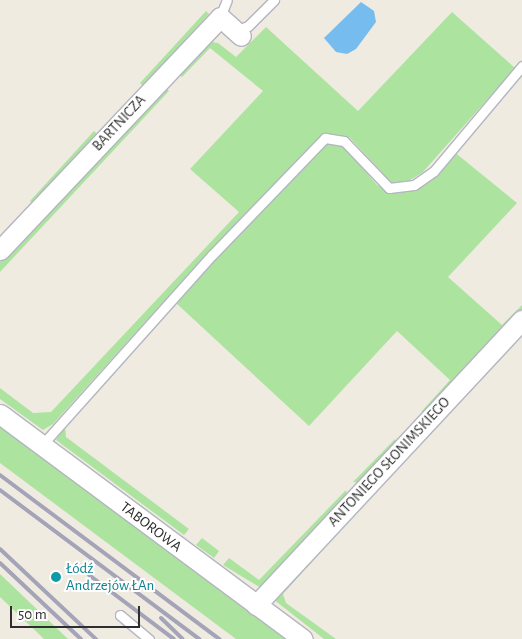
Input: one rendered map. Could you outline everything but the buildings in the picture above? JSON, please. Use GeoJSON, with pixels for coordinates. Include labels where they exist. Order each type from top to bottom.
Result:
{"type":"FeatureCollection","features":[{"type":"Feature","properties":{"kind":"street"},"geometry":{"type":"LineString","coordinates":[[220,17],[238,33]]}},
{"type":"Feature","properties":{"kind":"street","name":"BARTNICZA"},"geometry":{"type":"LineString","coordinates":[[0,250],[220,17]]}},
{"type":"Feature","properties":{"kind":"street","name":"ANTONIEGO SŁONIMSKIEGO"},"geometry":{"type":"LineString","coordinates":[[256,605],[522,320]]}},
{"type":"Feature","properties":{"kind":"street","name":"TABOROWA"},"geometry":{"type":"LineString","coordinates":[[0,414],[303,639]]}},
{"type":"Feature","properties":{"kind":"lane"},"geometry":{"type":"LineString","coordinates":[[220,17],[228,0]]}},
{"type":"Feature","properties":{"kind":"lane"},"geometry":{"type":"LineString","coordinates":[[238,33],[248,26],[274,0]]}},
{"type":"Feature","properties":{"kind":"lane"},"geometry":{"type":"LineString","coordinates":[[42,445],[320,143],[331,137],[344,141],[389,188],[414,185],[434,171],[522,66]]}},
{"type":"Feature","properties":{"kind":"lane"},"geometry":{"type":"LineString","coordinates":[[120,615],[149,639]]}},
{"type":"Feature","properties":{"kind":"green space"},"geometry":{"type":"Polygon","coordinates":[[[206,11],[209,14],[143,86],[140,83],[206,11]]]}},
{"type":"Feature","properties":{"kind":"green space"},"geometry":{"type":"Polygon","coordinates":[[[452,12],[515,68],[423,172],[407,182],[391,182],[349,137],[322,136],[201,260],[53,424],[43,430],[0,399],[0,388],[33,413],[51,412],[239,212],[190,169],[263,91],[210,48],[182,77],[175,72],[207,41],[218,43],[236,57],[266,27],[358,111],[452,12]]]}},
{"type":"Feature","properties":{"kind":"green space"},"geometry":{"type":"Polygon","coordinates":[[[163,86],[169,91],[0,272],[0,259],[163,86]]]}},
{"type":"Feature","properties":{"kind":"green space"},"geometry":{"type":"Polygon","coordinates":[[[94,131],[98,135],[33,204],[30,201],[94,131]]]}},
{"type":"Feature","properties":{"kind":"green space"},"geometry":{"type":"Polygon","coordinates":[[[330,141],[343,146],[377,185],[396,192],[428,181],[453,151],[517,203],[448,277],[502,325],[522,305],[522,310],[426,412],[421,412],[450,380],[397,331],[309,426],[176,303],[294,174],[330,141]]]}},
{"type":"Feature","properties":{"kind":"green space"},"geometry":{"type":"Polygon","coordinates":[[[0,422],[292,639],[236,639],[0,463],[0,422]]]}},
{"type":"Feature","properties":{"kind":"green space"},"geometry":{"type":"Polygon","coordinates":[[[65,425],[66,437],[189,529],[184,535],[56,440],[65,425]]]}},
{"type":"Feature","properties":{"kind":"green space"},"geometry":{"type":"Polygon","coordinates":[[[395,439],[397,444],[360,483],[353,482],[395,439]]]}},
{"type":"Feature","properties":{"kind":"green space"},"geometry":{"type":"Polygon","coordinates":[[[346,490],[347,497],[261,588],[223,565],[229,558],[259,580],[346,490]]]}},
{"type":"Feature","properties":{"kind":"green space"},"geometry":{"type":"Polygon","coordinates":[[[334,531],[337,534],[283,594],[286,603],[336,639],[324,639],[273,599],[334,531]]]}},
{"type":"Feature","properties":{"kind":"green space"},"geometry":{"type":"Polygon","coordinates":[[[202,538],[219,551],[214,558],[196,545],[202,538]]]}},
{"type":"Feature","properties":{"kind":"green space"},"geometry":{"type":"Polygon","coordinates":[[[0,574],[68,639],[44,639],[0,597],[0,574]]]}},
{"type":"Feature","properties":{"kind":"water"},"geometry":{"type":"Polygon","coordinates":[[[361,2],[374,11],[376,22],[356,49],[347,54],[336,52],[324,38],[361,2]]]}},
{"type":"Feature","properties":{"kind":"railway"},"geometry":{"type":"LineString","coordinates":[[0,475],[219,639]]}},
{"type":"Feature","properties":{"kind":"railway"},"geometry":{"type":"LineString","coordinates":[[0,490],[199,639]]}},
{"type":"Feature","properties":{"kind":"railway"},"geometry":{"type":"LineString","coordinates":[[0,549],[96,639]]}},
{"type":"Feature","properties":{"kind":"railway"},"geometry":{"type":"LineString","coordinates":[[0,563],[81,639]]}},
{"type":"Feature","properties":{"kind":"railway"},"geometry":{"type":"LineString","coordinates":[[89,575],[174,639]]}},
{"type":"Feature","properties":{"kind":"railway"},"geometry":{"type":"LineString","coordinates":[[161,618],[183,639]]}},
{"type":"Feature","properties":{"kind":"place","name":"Łódź Andrzejów ŁAn"},"geometry":{"type":"Point","coordinates":[56,577]}}]}
